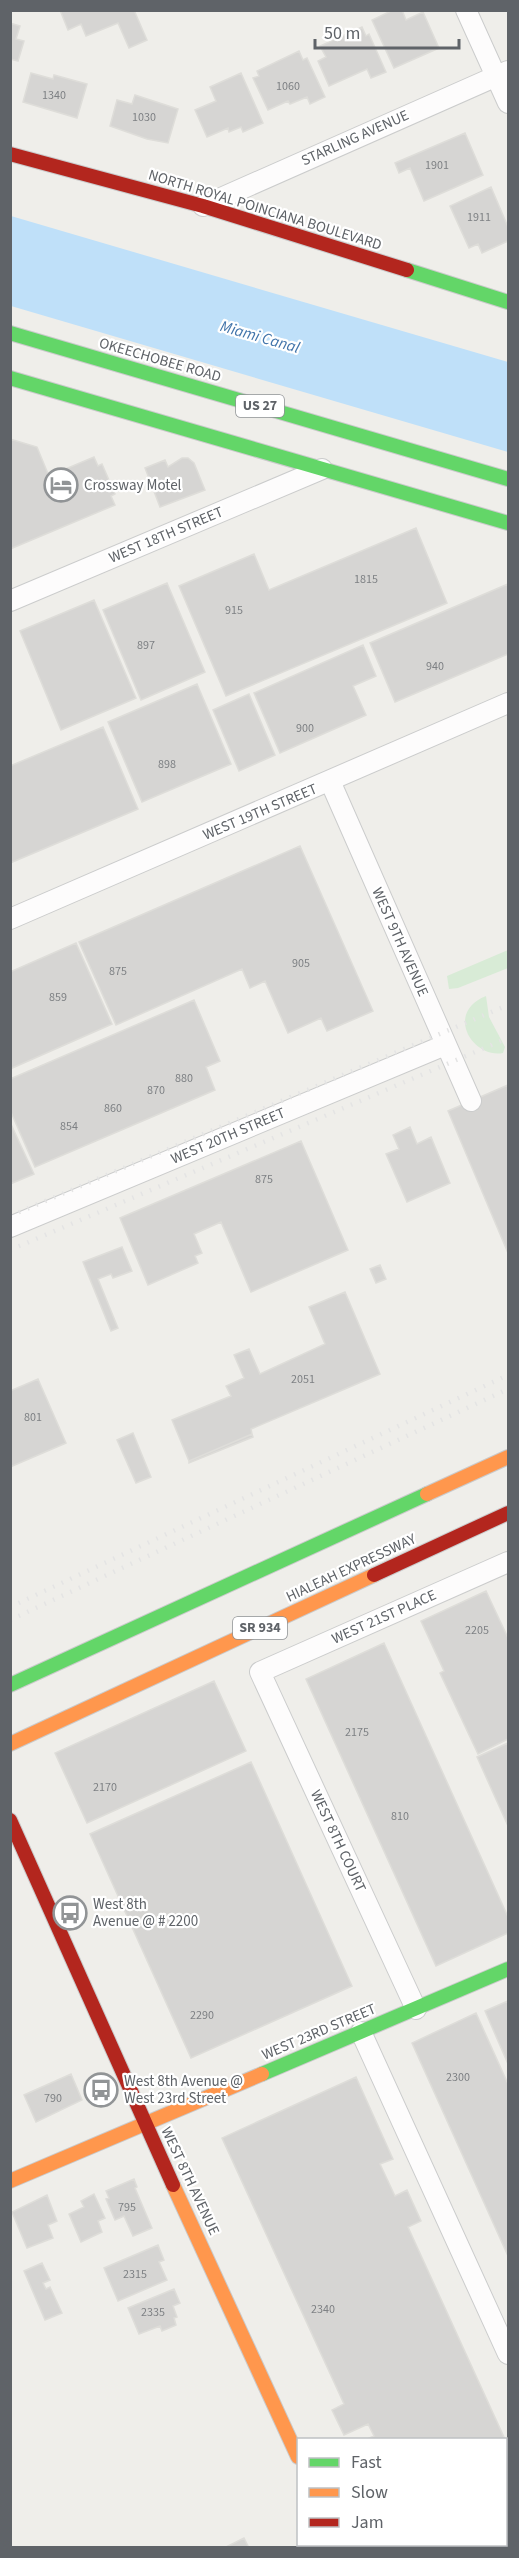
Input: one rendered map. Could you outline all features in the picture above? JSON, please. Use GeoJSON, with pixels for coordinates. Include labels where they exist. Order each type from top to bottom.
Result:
{"type":"FeatureCollection","features":[{"type":"Feature","properties":{"kind":"main road","name":"NORTH ROYAL POINCIANA BOULEVARD"},"geometry":{"type":"LineString","coordinates":[[10,154],[203,206],[508,302]]}},
{"type":"Feature","properties":{"kind":"main road","name":"OKEECHOBEE ROAD"},"geometry":{"type":"LineString","coordinates":[[10,333],[508,479]]}},
{"type":"Feature","properties":{"kind":"main road"},"geometry":{"type":"LineString","coordinates":[[10,378],[508,523]]}},
{"type":"Feature","properties":{"kind":"main road"},"geometry":{"type":"LineString","coordinates":[[10,1685],[508,1457]]}},
{"type":"Feature","properties":{"kind":"main road","name":"HIALEAH EXPRESSWAY"},"geometry":{"type":"LineString","coordinates":[[10,1744],[508,1513]]}},
{"type":"Feature","properties":{"kind":"main road","name":"WEST 8TH AVENUE"},"geometry":{"type":"LineString","coordinates":[[10,1820],[145,2123],[297,2455]]}},
{"type":"Feature","properties":{"kind":"main road","name":"WEST 23RD STREET"},"geometry":{"type":"LineString","coordinates":[[10,2181],[508,1969]]}},
{"type":"Feature","properties":{"kind":"street"},"geometry":{"type":"LineString","coordinates":[[466,10],[502,73],[508,104]]}},
{"type":"Feature","properties":{"kind":"street","name":"STARLING AVENUE"},"geometry":{"type":"LineString","coordinates":[[203,206],[502,73]]}},
{"type":"Feature","properties":{"kind":"street","name":"WEST 18TH STREET"},"geometry":{"type":"LineString","coordinates":[[10,601],[322,469]]}},
{"type":"Feature","properties":{"kind":"street","name":"WEST 19TH STREET"},"geometry":{"type":"LineString","coordinates":[[10,918],[330,782],[508,703]]}},
{"type":"Feature","properties":{"kind":"street","name":"WEST 9TH AVENUE"},"geometry":{"type":"LineString","coordinates":[[330,782],[471,1101]]}},
{"type":"Feature","properties":{"kind":"street","name":"WEST 20TH STREET"},"geometry":{"type":"LineString","coordinates":[[10,1227],[445,1045]]}},
{"type":"Feature","properties":{"kind":"street","name":"WEST 21ST PLACE"},"geometry":{"type":"LineString","coordinates":[[260,1672],[508,1562]]}},
{"type":"Feature","properties":{"kind":"street","name":"WEST 8TH COURT"},"geometry":{"type":"LineString","coordinates":[[260,1672],[416,2009]]}},
{"type":"Feature","properties":{"kind":"street"},"geometry":{"type":"LineString","coordinates":[[361,2032],[508,2354]]}},
{"type":"Feature","properties":{"kind":"green space"},"geometry":{"type":"Polygon","coordinates":[[[508,950],[508,968],[458,988],[449,989],[447,976],[508,950]]]}},
{"type":"Feature","properties":{"kind":"green space"},"geometry":{"type":"Polygon","coordinates":[[[486,996],[489,1017],[505,1047],[503,1053],[492,1053],[482,1049],[467,1033],[465,1023],[467,1013],[473,1004],[486,996]]]}},
{"type":"Feature","properties":{"kind":"water","name":"Miami Canal"},"geometry":{"type":"Polygon","coordinates":[[[11,216],[508,362],[508,452],[11,306],[11,216]]]}},
{"type":"Feature","properties":{"kind":"building"},"geometry":{"type":"Polygon","coordinates":[[[60,10],[134,10],[147,40],[129,48],[118,23],[86,36],[81,24],[68,30],[60,10]]]}},
{"type":"Feature","properties":{"kind":"building"},"geometry":{"type":"Polygon","coordinates":[[[393,10],[402,10],[406,20],[423,12],[439,48],[394,68],[372,20],[393,10]]]}},
{"type":"Feature","properties":{"kind":"building"},"geometry":{"type":"Polygon","coordinates":[[[10,23],[20,26],[16,39],[24,41],[18,61],[10,59],[10,23]]]}},
{"type":"Feature","properties":{"kind":"building"},"geometry":{"type":"Polygon","coordinates":[[[362,27],[366,36],[369,34],[386,72],[371,78],[367,69],[329,86],[318,61],[326,57],[320,46],[362,27]]]}},
{"type":"Feature","properties":{"kind":"building"},"geometry":{"type":"Polygon","coordinates":[[[299,51],[303,60],[307,58],[325,97],[310,104],[307,97],[290,104],[288,101],[268,110],[253,78],[259,76],[257,71],[299,51]]]}},
{"type":"Feature","properties":{"kind":"building"},"geometry":{"type":"Polygon","coordinates":[[[31,73],[53,79],[54,75],[87,84],[77,118],[23,102],[31,73]]]}},
{"type":"Feature","properties":{"kind":"building"},"geometry":{"type":"Polygon","coordinates":[[[241,73],[263,123],[243,132],[241,127],[229,132],[228,128],[207,137],[195,110],[216,101],[210,87],[241,73]]]}},
{"type":"Feature","properties":{"kind":"building"},"geometry":{"type":"Polygon","coordinates":[[[135,95],[178,109],[168,143],[147,139],[110,126],[117,100],[132,104],[135,95]]]}},
{"type":"Feature","properties":{"kind":"building"},"geometry":{"type":"Polygon","coordinates":[[[465,133],[483,175],[424,201],[410,168],[399,173],[395,163],[465,133]]]}},
{"type":"Feature","properties":{"kind":"building"},"geometry":{"type":"Polygon","coordinates":[[[491,187],[508,227],[508,241],[482,253],[478,244],[469,248],[450,206],[491,187]]]}},
{"type":"Feature","properties":{"kind":"building","name":"Crossway Motel"},"geometry":{"type":"Polygon","coordinates":[[[10,439],[37,447],[49,476],[94,457],[98,466],[102,464],[115,494],[111,496],[115,505],[10,549],[10,439]]]}},
{"type":"Feature","properties":{"kind":"building"},"geometry":{"type":"Polygon","coordinates":[[[182,458],[188,458],[194,463],[205,490],[160,507],[145,468],[165,460],[168,467],[182,458]]]}},
{"type":"Feature","properties":{"kind":"building"},"geometry":{"type":"Polygon","coordinates":[[[416,528],[447,603],[226,696],[179,586],[254,554],[269,590],[416,528]]]}},
{"type":"Feature","properties":{"kind":"building"},"geometry":{"type":"Polygon","coordinates":[[[167,583],[205,672],[141,700],[103,610],[167,583]]]}},
{"type":"Feature","properties":{"kind":"building"},"geometry":{"type":"Polygon","coordinates":[[[508,584],[508,654],[395,702],[370,643],[508,584]]]}},
{"type":"Feature","properties":{"kind":"building"},"geometry":{"type":"Polygon","coordinates":[[[94,600],[136,698],[61,730],[20,631],[94,600]]]}},
{"type":"Feature","properties":{"kind":"building"},"geometry":{"type":"Polygon","coordinates":[[[363,645],[376,676],[353,686],[366,715],[280,753],[254,693],[363,645]]]}},
{"type":"Feature","properties":{"kind":"building"},"geometry":{"type":"Polygon","coordinates":[[[197,684],[231,764],[142,802],[108,722],[197,684]]]}},
{"type":"Feature","properties":{"kind":"building"},"geometry":{"type":"Polygon","coordinates":[[[249,694],[275,755],[239,771],[213,710],[249,694]]]}},
{"type":"Feature","properties":{"kind":"building"},"geometry":{"type":"Polygon","coordinates":[[[103,727],[138,809],[10,863],[10,766],[103,727]]]}},
{"type":"Feature","properties":{"kind":"building"},"geometry":{"type":"Polygon","coordinates":[[[300,846],[373,1011],[327,1031],[321,1018],[288,1033],[265,981],[250,988],[242,969],[116,1025],[79,942],[300,846]]]}},
{"type":"Feature","properties":{"kind":"building"},"geometry":{"type":"Polygon","coordinates":[[[76,943],[112,1024],[10,1069],[10,972],[76,943]]]}},
{"type":"Feature","properties":{"kind":"building"},"geometry":{"type":"Polygon","coordinates":[[[194,1000],[220,1061],[206,1067],[215,1090],[35,1167],[10,1110],[10,1079],[194,1000]]]}},
{"type":"Feature","properties":{"kind":"building"},"geometry":{"type":"Polygon","coordinates":[[[508,1085],[508,1253],[448,1111],[508,1085]]]}},
{"type":"Feature","properties":{"kind":"building"},"geometry":{"type":"Polygon","coordinates":[[[10,1122],[34,1174],[10,1184],[10,1122]]]}},
{"type":"Feature","properties":{"kind":"building"},"geometry":{"type":"Polygon","coordinates":[[[410,1127],[417,1144],[431,1137],[450,1183],[407,1202],[386,1154],[399,1149],[393,1135],[410,1127]]]}},
{"type":"Feature","properties":{"kind":"building"},"geometry":{"type":"Polygon","coordinates":[[[301,1141],[348,1250],[251,1292],[221,1222],[194,1234],[202,1253],[195,1256],[198,1263],[148,1285],[120,1218],[301,1141]]]}},
{"type":"Feature","properties":{"kind":"building"},"geometry":{"type":"Polygon","coordinates":[[[122,1247],[132,1271],[113,1278],[111,1274],[98,1279],[118,1328],[111,1331],[83,1262],[122,1247]]]}},
{"type":"Feature","properties":{"kind":"building"},"geometry":{"type":"Polygon","coordinates":[[[380,1265],[386,1279],[376,1283],[370,1269],[380,1265]]]}},
{"type":"Feature","properties":{"kind":"building"},"geometry":{"type":"Polygon","coordinates":[[[345,1292],[380,1374],[251,1429],[252,1434],[189,1461],[172,1420],[231,1396],[226,1386],[244,1378],[234,1355],[249,1349],[260,1374],[325,1344],[309,1307],[345,1292]]]}},
{"type":"Feature","properties":{"kind":"building"},"geometry":{"type":"Polygon","coordinates":[[[38,1379],[66,1443],[10,1467],[10,1391],[38,1379]]]}},
{"type":"Feature","properties":{"kind":"building"},"geometry":{"type":"Polygon","coordinates":[[[133,1433],[151,1477],[136,1483],[117,1440],[133,1433]]]}},
{"type":"Feature","properties":{"kind":"building"},"geometry":{"type":"Polygon","coordinates":[[[252,1434],[253,1437],[189,1463],[189,1461],[252,1434]]]}},
{"type":"Feature","properties":{"kind":"building"},"geometry":{"type":"Polygon","coordinates":[[[486,1591],[508,1638],[508,1739],[478,1754],[440,1673],[444,1671],[421,1621],[486,1591]]]}},
{"type":"Feature","properties":{"kind":"building"},"geometry":{"type":"Polygon","coordinates":[[[384,1643],[508,1917],[508,1933],[436,1966],[306,1679],[384,1643]]]}},
{"type":"Feature","properties":{"kind":"building"},"geometry":{"type":"Polygon","coordinates":[[[214,1681],[246,1751],[87,1823],[55,1753],[214,1681]]]}},
{"type":"Feature","properties":{"kind":"building"},"geometry":{"type":"Polygon","coordinates":[[[508,1743],[508,1826],[477,1757],[508,1743]]]}},
{"type":"Feature","properties":{"kind":"building"},"geometry":{"type":"Polygon","coordinates":[[[251,1762],[352,1986],[191,2058],[90,1834],[251,1762]]]}},
{"type":"Feature","properties":{"kind":"building"},"geometry":{"type":"Polygon","coordinates":[[[508,2001],[508,2064],[485,2011],[508,2001]]]}},
{"type":"Feature","properties":{"kind":"building"},"geometry":{"type":"Polygon","coordinates":[[[476,2013],[508,2084],[508,2256],[412,2043],[476,2013]]]}},
{"type":"Feature","properties":{"kind":"building"},"geometry":{"type":"Polygon","coordinates":[[[71,2074],[82,2100],[36,2122],[24,2095],[71,2074]]]}},
{"type":"Feature","properties":{"kind":"building"},"geometry":{"type":"Polygon","coordinates":[[[356,2077],[393,2159],[380,2164],[395,2196],[407,2190],[421,2221],[408,2227],[504,2438],[370,2438],[374,2436],[368,2424],[344,2435],[332,2410],[344,2404],[222,2138],[356,2077]]]}},
{"type":"Feature","properties":{"kind":"building"},"geometry":{"type":"Polygon","coordinates":[[[134,2179],[137,2187],[135,2188],[152,2228],[133,2236],[124,2216],[115,2220],[106,2199],[109,2198],[106,2191],[134,2179]]]}},
{"type":"Feature","properties":{"kind":"building"},"geometry":{"type":"Polygon","coordinates":[[[94,2194],[105,2218],[98,2221],[102,2232],[81,2242],[69,2214],[84,2207],[81,2201],[94,2194]]]}},
{"type":"Feature","properties":{"kind":"building"},"geometry":{"type":"Polygon","coordinates":[[[47,2195],[57,2221],[48,2225],[53,2238],[27,2248],[12,2212],[47,2195]]]}},
{"type":"Feature","properties":{"kind":"building"},"geometry":{"type":"Polygon","coordinates":[[[158,2245],[164,2260],[159,2262],[167,2280],[118,2301],[104,2268],[158,2245]]]}},
{"type":"Feature","properties":{"kind":"building"},"geometry":{"type":"Polygon","coordinates":[[[42,2263],[50,2280],[43,2283],[46,2289],[50,2287],[62,2313],[45,2320],[24,2271],[42,2263]]]}},
{"type":"Feature","properties":{"kind":"building"},"geometry":{"type":"Polygon","coordinates":[[[174,2289],[180,2303],[173,2306],[177,2317],[174,2318],[176,2325],[162,2331],[160,2326],[139,2334],[128,2308],[174,2289]]]}},
{"type":"Feature","properties":{"kind":"building"},"geometry":{"type":"Polygon","coordinates":[[[507,2444],[508,2548],[409,2548],[408,2546],[507,2546],[507,2444]]]}},
{"type":"Feature","properties":{"kind":"building"},"geometry":{"type":"Polygon","coordinates":[[[244,2538],[249,2548],[224,2548],[244,2538]]]}},
{"type":"Feature","properties":{"kind":"railway"},"geometry":{"type":"LineString","coordinates":[[10,1216],[508,1005]]}},
{"type":"Feature","properties":{"kind":"railway"},"geometry":{"type":"LineString","coordinates":[[10,1250],[508,1038]]}},
{"type":"Feature","properties":{"kind":"railway"},"geometry":{"type":"LineString","coordinates":[[10,1607],[508,1375]]}},
{"type":"Feature","properties":{"kind":"railway"},"geometry":{"type":"LineString","coordinates":[[10,1620],[508,1389]]}},
{"type":"Feature","properties":{"kind":"traffic: fast"},"geometry":{"type":"LineString","coordinates":[[407,270],[508,302]]}},
{"type":"Feature","properties":{"kind":"traffic: fast"},"geometry":{"type":"LineString","coordinates":[[10,333],[508,479]]}},
{"type":"Feature","properties":{"kind":"traffic: fast"},"geometry":{"type":"LineString","coordinates":[[10,378],[508,523]]}},
{"type":"Feature","properties":{"kind":"traffic: fast"},"geometry":{"type":"LineString","coordinates":[[10,1685],[427,1494]]}},
{"type":"Feature","properties":{"kind":"traffic: fast"},"geometry":{"type":"LineString","coordinates":[[262,2074],[508,1969]]}},
{"type":"Feature","properties":{"kind":"traffic: slow"},"geometry":{"type":"LineString","coordinates":[[427,1494],[508,1457]]}},
{"type":"Feature","properties":{"kind":"traffic: slow"},"geometry":{"type":"LineString","coordinates":[[10,1744],[374,1575]]}},
{"type":"Feature","properties":{"kind":"traffic: slow"},"geometry":{"type":"LineString","coordinates":[[10,2181],[262,2074]]}},
{"type":"Feature","properties":{"kind":"traffic: slow"},"geometry":{"type":"LineString","coordinates":[[173,2185],[297,2455]]}},
{"type":"Feature","properties":{"kind":"traffic: jam"},"geometry":{"type":"LineString","coordinates":[[10,154],[203,206],[407,270]]}},
{"type":"Feature","properties":{"kind":"traffic: jam"},"geometry":{"type":"LineString","coordinates":[[374,1575],[508,1513]]}},
{"type":"Feature","properties":{"kind":"traffic: jam"},"geometry":{"type":"LineString","coordinates":[[10,1820],[173,2185]]}},
{"type":"Feature","properties":{"kind":"place","name":"Crossway Motel"},"geometry":{"type":"Point","coordinates":[61,485]}},
{"type":"Feature","properties":{"kind":"place","name":"West 8th Avenue @ # 2200"},"geometry":{"type":"Point","coordinates":[70,1913]}},
{"type":"Feature","properties":{"kind":"place","name":"West 8th Avenue @ West 23rd Street"},"geometry":{"type":"Point","coordinates":[101,2090]}}]}
